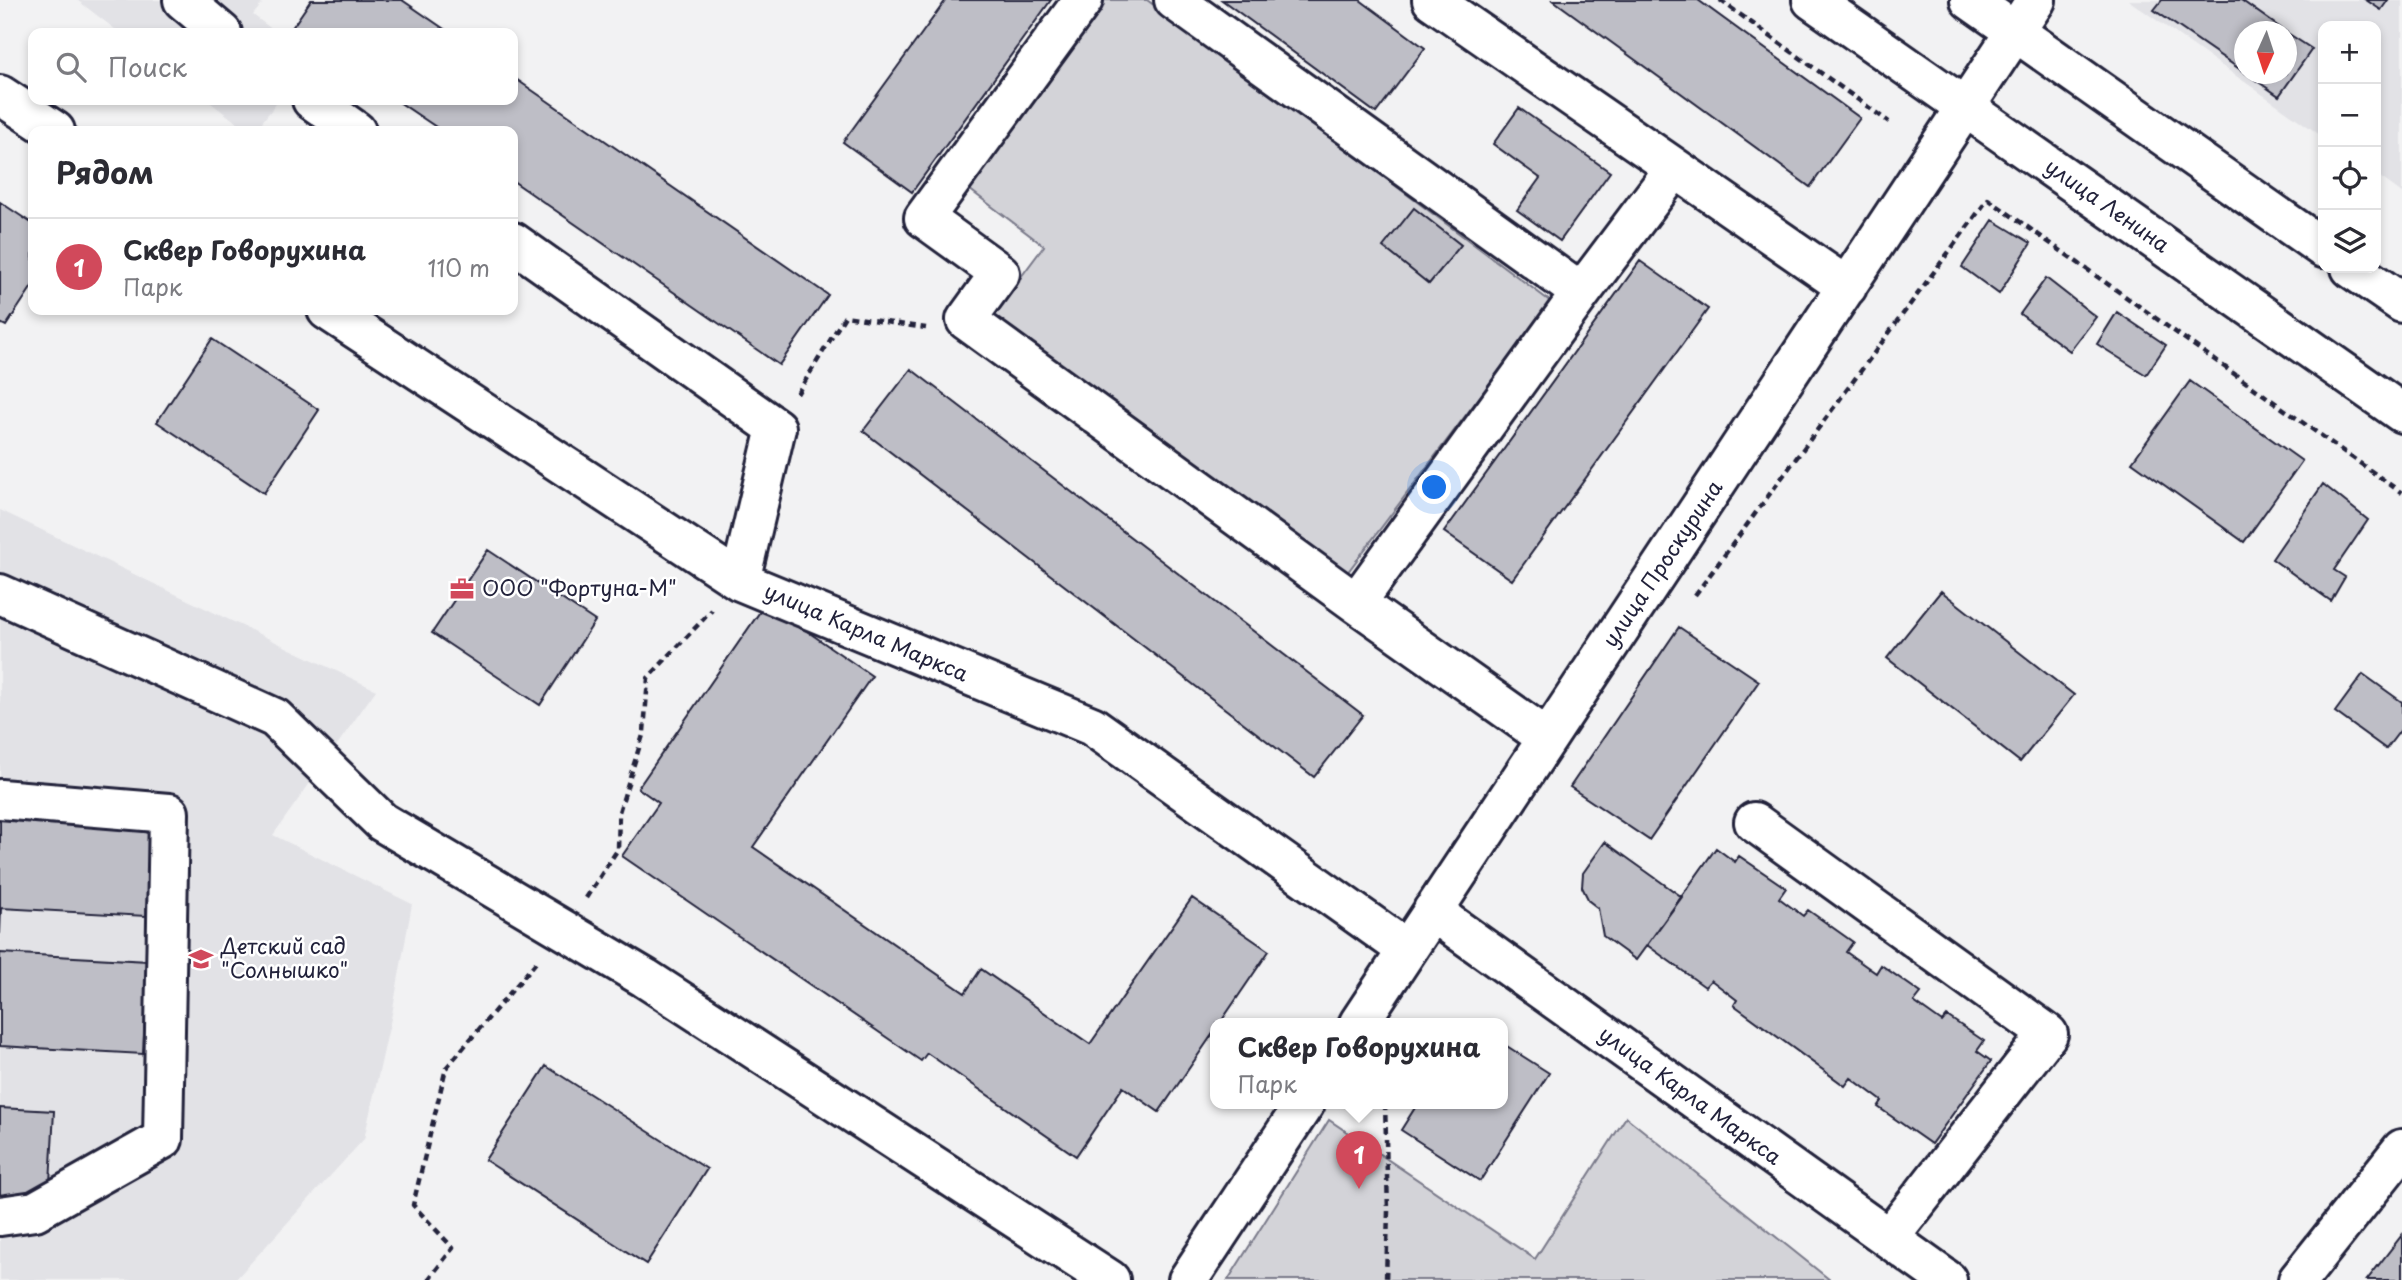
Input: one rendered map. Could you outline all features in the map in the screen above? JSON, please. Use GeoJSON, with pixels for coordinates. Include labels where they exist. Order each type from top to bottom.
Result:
{"type":"FeatureCollection","features":[{"type":"Feature","properties":{"kind":"street"},"geometry":{"type":"LineString","coordinates":[[183,0],[216,28]]}},
{"type":"Feature","properties":{"kind":"street"},"geometry":{"type":"LineString","coordinates":[[1083,0],[924,218],[1000,273],[966,320],[1547,738]]}},
{"type":"Feature","properties":{"kind":"street"},"geometry":{"type":"LineString","coordinates":[[1174,0],[1581,293]]}},
{"type":"Feature","properties":{"kind":"street"},"geometry":{"type":"LineString","coordinates":[[1432,0],[1847,287]]}},
{"type":"Feature","properties":{"kind":"street","name":"улица Ленина"},"geometry":{"type":"LineString","coordinates":[[1812,0],[2402,413]]}},
{"type":"Feature","properties":{"kind":"street"},"geometry":{"type":"LineString","coordinates":[[1970,0],[2318,244]]}},
{"type":"Feature","properties":{"kind":"street"},"geometry":{"type":"LineString","coordinates":[[2015,32],[2036,0]]}},
{"type":"Feature","properties":{"kind":"street","name":"улица Проскурина"},"geometry":{"type":"LineString","coordinates":[[1362,1018],[2015,32]]}},
{"type":"Feature","properties":{"kind":"street"},"geometry":{"type":"LineString","coordinates":[[0,95],[47,126]]}},
{"type":"Feature","properties":{"kind":"street"},"geometry":{"type":"LineString","coordinates":[[319,105],[349,126]]}},
{"type":"Feature","properties":{"kind":"street"},"geometry":{"type":"LineString","coordinates":[[1356,603],[1675,168]]}},
{"type":"Feature","properties":{"kind":"street"},"geometry":{"type":"LineString","coordinates":[[518,246],[776,428],[740,580]]}},
{"type":"Feature","properties":{"kind":"street"},"geometry":{"type":"LineString","coordinates":[[2358,273],[2402,303]]}},
{"type":"Feature","properties":{"kind":"street","name":"улица Карла Маркса"},"geometry":{"type":"LineString","coordinates":[[335,315],[740,580],[1092,726],[1407,950]]}},
{"type":"Feature","properties":{"kind":"street"},"geometry":{"type":"LineString","coordinates":[[0,594],[275,718],[382,822],[645,978],[1110,1280]]}},
{"type":"Feature","properties":{"kind":"street"},"geometry":{"type":"LineString","coordinates":[[0,799],[169,813],[163,1139],[35,1211],[0,1216]]}},
{"type":"Feature","properties":{"kind":"street"},"geometry":{"type":"LineString","coordinates":[[1754,822],[2048,1034],[1889,1238]]}},
{"type":"Feature","properties":{"kind":"street","name":"улица Карла Маркса"},"geometry":{"type":"LineString","coordinates":[[1433,910],[1947,1280]]}},
{"type":"Feature","properties":{"kind":"street"},"geometry":{"type":"LineString","coordinates":[[1188,1280],[1301,1109]]}},
{"type":"Feature","properties":{"kind":"street"},"geometry":{"type":"LineString","coordinates":[[2298,1280],[2402,1149]]}},
{"type":"Feature","properties":{"kind":"path"},"geometry":{"type":"LineString","coordinates":[[1720,0],[1889,122]]}},
{"type":"Feature","properties":{"kind":"path"},"geometry":{"type":"LineString","coordinates":[[1690,601],[1988,199],[2402,493]]}},
{"type":"Feature","properties":{"kind":"path"},"geometry":{"type":"LineString","coordinates":[[776,428],[845,316],[936,330]]}},
{"type":"Feature","properties":{"kind":"path"},"geometry":{"type":"LineString","coordinates":[[428,1280],[453,1248],[414,1205],[446,1068],[565,930],[618,849],[619,812],[644,732],[648,678],[740,580]]}},
{"type":"Feature","properties":{"kind":"path"},"geometry":{"type":"LineString","coordinates":[[1385,1109],[1388,1210],[1386,1280]]}},
{"type":"Feature","properties":{"kind":"shaded area"},"geometry":{"type":"Polygon","coordinates":[[[77,0],[265,0],[253,15],[270,28],[113,28],[77,0]]]}},
{"type":"Feature","properties":{"kind":"shaded area"},"geometry":{"type":"Polygon","coordinates":[[[1104,0],[1147,0],[1551,302],[1341,581],[989,320],[1044,246],[965,186],[1104,0]]]}},
{"type":"Feature","properties":{"kind":"shaded area"},"geometry":{"type":"Polygon","coordinates":[[[2128,0],[2402,0],[2402,193],[2381,178],[2381,21],[2318,21],[2318,133],[2248,84],[2297,84],[2297,21],[2234,21],[2234,74],[2128,0]]]}},
{"type":"Feature","properties":{"kind":"shaded area"},"geometry":{"type":"Polygon","coordinates":[[[214,105],[275,105],[259,126],[241,126],[214,105]]]}},
{"type":"Feature","properties":{"kind":"shaded area","name":"Детский сад \"Солнышко\""},"geometry":{"type":"Polygon","coordinates":[[[0,510],[376,690],[273,835],[412,904],[392,1014],[364,1139],[235,1280],[0,1280],[0,510]]]}},
{"type":"Feature","properties":{"kind":"shaded area"},"geometry":{"type":"Polygon","coordinates":[[[1626,1117],[1830,1280],[1228,1280],[1329,1120],[1535,1259],[1626,1117]]]}},
{"type":"Feature","properties":{"kind":"building"},"geometry":{"type":"Polygon","coordinates":[[[311,0],[402,0],[443,28],[292,28],[311,0]]]}},
{"type":"Feature","properties":{"kind":"building"},"geometry":{"type":"Polygon","coordinates":[[[946,0],[1051,0],[912,192],[843,142],[946,0]]]}},
{"type":"Feature","properties":{"kind":"building"},"geometry":{"type":"Polygon","coordinates":[[[1222,0],[1360,0],[1425,48],[1376,113],[1222,0]]]}},
{"type":"Feature","properties":{"kind":"building"},"geometry":{"type":"Polygon","coordinates":[[[1553,0],[1698,0],[1860,118],[1810,187],[1553,0]]]}},
{"type":"Feature","properties":{"kind":"building"},"geometry":{"type":"Polygon","coordinates":[[[2162,0],[2241,0],[2271,21],[2234,21],[2234,65],[2154,10],[2162,0]]]}},
{"type":"Feature","properties":{"kind":"building"},"geometry":{"type":"Polygon","coordinates":[[[2366,0],[2388,0],[2381,10],[2366,0]]]}},
{"type":"Feature","properties":{"kind":"building"},"geometry":{"type":"Polygon","coordinates":[[[2297,39],[2312,49],[2297,70],[2297,39]]]}},
{"type":"Feature","properties":{"kind":"building"},"geometry":{"type":"Polygon","coordinates":[[[518,80],[828,295],[779,365],[518,184],[518,126],[435,126],[403,105],[518,105],[518,80]]]}},
{"type":"Feature","properties":{"kind":"building"},"geometry":{"type":"Polygon","coordinates":[[[2262,84],[2287,84],[2279,96],[2262,84]]]}},
{"type":"Feature","properties":{"kind":"building"},"geometry":{"type":"Polygon","coordinates":[[[1519,108],[1610,172],[1560,241],[1517,210],[1540,178],[1493,144],[1519,108]]]}},
{"type":"Feature","properties":{"kind":"building"},"geometry":{"type":"Polygon","coordinates":[[[0,202],[28,221],[28,293],[6,326],[0,323],[0,202]]]}},
{"type":"Feature","properties":{"kind":"building"},"geometry":{"type":"Polygon","coordinates":[[[1414,208],[1461,245],[1429,284],[1383,247],[1414,208]]]}},
{"type":"Feature","properties":{"kind":"building"},"geometry":{"type":"Polygon","coordinates":[[[1993,220],[2031,243],[1999,294],[1962,267],[1993,220]]]}},
{"type":"Feature","properties":{"kind":"building"},"geometry":{"type":"Polygon","coordinates":[[[1640,261],[1708,309],[1512,580],[1444,532],[1640,261]]]}},
{"type":"Feature","properties":{"kind":"building"},"geometry":{"type":"Polygon","coordinates":[[[2046,278],[2096,317],[2070,351],[2020,314],[2046,278]]]}},
{"type":"Feature","properties":{"kind":"building"},"geometry":{"type":"Polygon","coordinates":[[[2117,312],[2166,345],[2146,375],[2097,344],[2117,312]]]}},
{"type":"Feature","properties":{"kind":"building"},"geometry":{"type":"Polygon","coordinates":[[[212,339],[319,410],[264,493],[157,422],[212,339]]]}},
{"type":"Feature","properties":{"kind":"building"},"geometry":{"type":"Polygon","coordinates":[[[911,369],[1363,715],[1314,777],[863,431],[911,369]]]}},
{"type":"Feature","properties":{"kind":"building"},"geometry":{"type":"Polygon","coordinates":[[[2190,381],[2302,461],[2244,542],[2132,462],[2190,381]]]}},
{"type":"Feature","properties":{"kind":"building"},"geometry":{"type":"Polygon","coordinates":[[[2323,484],[2368,520],[2334,570],[2345,577],[2331,601],[2272,559],[2323,484]]]}},
{"type":"Feature","properties":{"kind":"building"},"geometry":{"type":"Polygon","coordinates":[[[488,550],[595,621],[540,705],[432,633],[488,550]]]}},
{"type":"Feature","properties":{"kind":"building"},"geometry":{"type":"Polygon","coordinates":[[[1941,591],[2074,695],[2020,762],[1887,658],[1941,591]]]}},
{"type":"Feature","properties":{"kind":"building"},"geometry":{"type":"Polygon","coordinates":[[[766,603],[872,676],[753,847],[965,993],[981,969],[1090,1044],[1192,898],[1269,951],[1223,1018],[1210,1018],[1210,1038],[1159,1112],[1123,1087],[1076,1156],[927,1053],[921,1061],[622,856],[659,803],[638,788],[766,603]]]}},
{"type":"Feature","properties":{"kind":"building"},"geometry":{"type":"Polygon","coordinates":[[[1679,627],[1759,681],[1649,840],[1570,787],[1679,627]]]}},
{"type":"Feature","properties":{"kind":"building"},"geometry":{"type":"Polygon","coordinates":[[[2363,674],[2402,702],[2402,728],[2386,749],[2335,712],[2363,674]]]}},
{"type":"Feature","properties":{"kind":"building"},"geometry":{"type":"Polygon","coordinates":[[[0,818],[150,826],[146,916],[1,908],[0,934],[0,818]]]}},
{"type":"Feature","properties":{"kind":"building"},"geometry":{"type":"Polygon","coordinates":[[[1605,842],[1682,897],[1636,960],[1603,936],[1598,908],[1589,901],[1582,887],[1583,873],[1605,842]]]}},
{"type":"Feature","properties":{"kind":"building"},"geometry":{"type":"Polygon","coordinates":[[[1716,848],[1735,862],[1739,856],[1786,888],[1779,898],[1803,916],[1808,910],[1853,942],[1846,952],[1876,973],[1881,965],[1921,993],[1914,1002],[1942,1022],[1947,1016],[1984,1041],[1977,1051],[1991,1061],[1931,1144],[1878,1107],[1882,1101],[1851,1078],[1845,1086],[1734,1005],[1737,1000],[1711,980],[1705,987],[1647,945],[1716,848]]]}},
{"type":"Feature","properties":{"kind":"building"},"geometry":{"type":"Polygon","coordinates":[[[0,953],[148,961],[143,1054],[0,1046],[0,953]]]}},
{"type":"Feature","properties":{"kind":"building"},"geometry":{"type":"Polygon","coordinates":[[[1508,1047],[1549,1073],[1480,1181],[1401,1130],[1414,1109],[1508,1109],[1508,1047]]]}},
{"type":"Feature","properties":{"kind":"building"},"geometry":{"type":"Polygon","coordinates":[[[546,1066],[707,1169],[646,1264],[485,1160],[546,1066]]]}},
{"type":"Feature","properties":{"kind":"building"},"geometry":{"type":"Polygon","coordinates":[[[0,1108],[54,1111],[49,1201],[0,1198],[0,1108]]]}},
{"type":"Feature","properties":{"kind":"building"},"geometry":{"type":"Polygon","coordinates":[[[2402,1235],[2402,1280],[2367,1280],[2402,1235]]]}},
{"type":"Feature","properties":{"kind":"place","name":"ООО \"Фортуна-М\""},"geometry":{"type":"Point","coordinates":[462,589]}},
{"type":"Feature","properties":{"kind":"place","name":"Детский сад \"Солнышко\""},"geometry":{"type":"Point","coordinates":[201,959]}},
{"type":"Feature","properties":{"kind":"place","name":"Сквер Говорухина"},"geometry":{"type":"Point","coordinates":[1359,1189]}}]}
